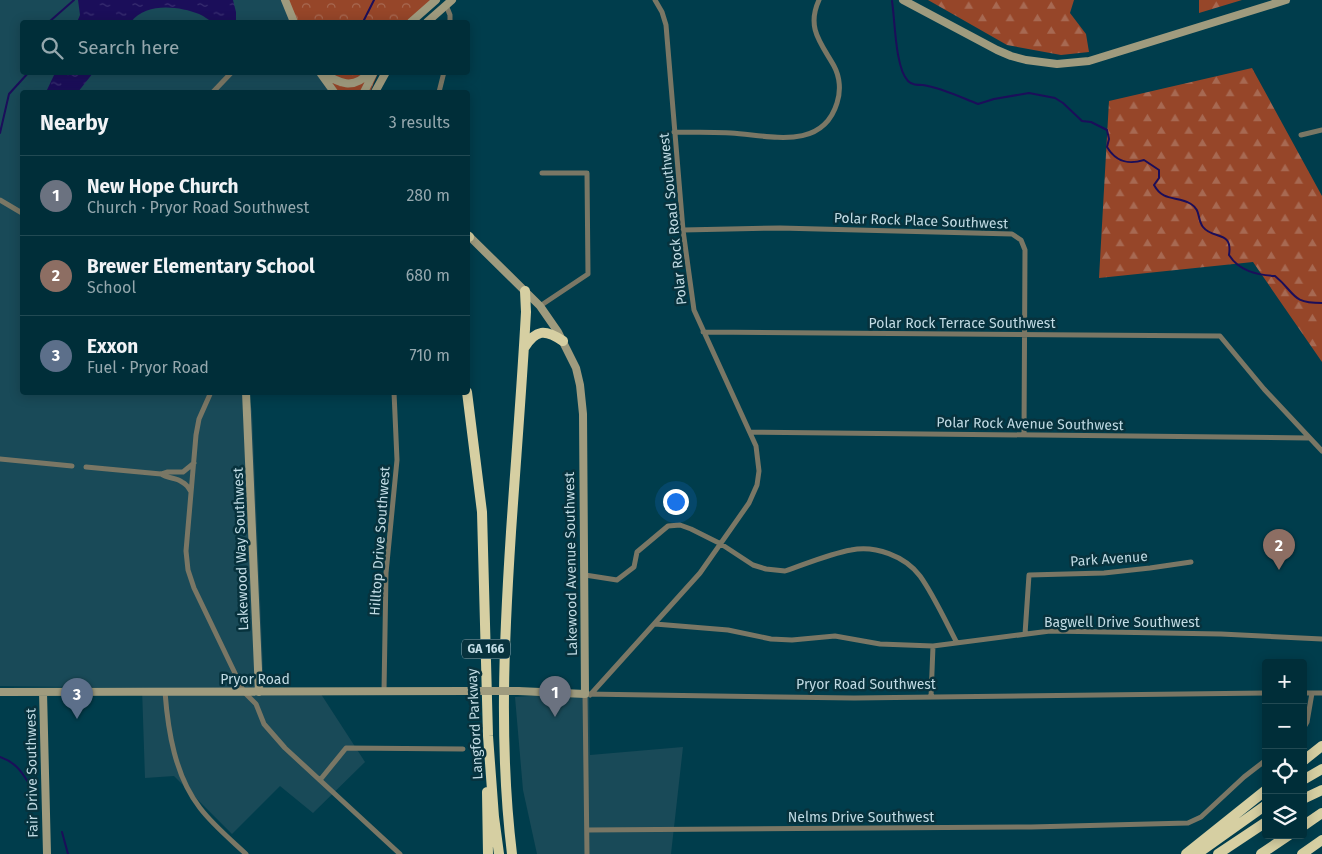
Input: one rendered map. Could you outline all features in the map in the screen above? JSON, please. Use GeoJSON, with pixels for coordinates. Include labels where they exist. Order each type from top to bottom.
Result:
{"type":"FeatureCollection","features":[{"type":"Feature","properties":{"kind":"highway","name":"Langford Parkway"},"geometry":{"type":"LineString","coordinates":[[512,854],[507,810],[503,676],[506,603],[524,349],[525,291]]}},
{"type":"Feature","properties":{"kind":"highway"},"geometry":{"type":"LineString","coordinates":[[524,349],[530,339],[538,333],[549,333],[563,341]]}},
{"type":"Feature","properties":{"kind":"highway","name":"Langford Parkway"},"geometry":{"type":"LineString","coordinates":[[467,395],[481,496],[488,736],[499,854]]}},
{"type":"Feature","properties":{"kind":"highway"},"geometry":{"type":"LineString","coordinates":[[488,736],[486,818],[488,854]]}},
{"type":"Feature","properties":{"kind":"highway"},"geometry":{"type":"LineString","coordinates":[[1307,758],[1322,746]]}},
{"type":"Feature","properties":{"kind":"highway"},"geometry":{"type":"LineString","coordinates":[[1307,778],[1322,769]]}},
{"type":"Feature","properties":{"kind":"highway"},"geometry":{"type":"LineString","coordinates":[[1307,797],[1322,790]]}},
{"type":"Feature","properties":{"kind":"highway"},"geometry":{"type":"LineString","coordinates":[[1186,854],[1262,793]]}},
{"type":"Feature","properties":{"kind":"highway"},"geometry":{"type":"LineString","coordinates":[[1197,854],[1262,808]]}},
{"type":"Feature","properties":{"kind":"highway"},"geometry":{"type":"LineString","coordinates":[[507,810],[517,854]]}},
{"type":"Feature","properties":{"kind":"highway"},"geometry":{"type":"LineString","coordinates":[[1307,823],[1322,814]]}},
{"type":"Feature","properties":{"kind":"highway"},"geometry":{"type":"LineString","coordinates":[[1218,854],[1262,825]]}},
{"type":"Feature","properties":{"kind":"highway"},"geometry":{"type":"LineString","coordinates":[[1261,854],[1283,839]]}},
{"type":"Feature","properties":{"kind":"highway"},"geometry":{"type":"LineString","coordinates":[[1302,854],[1322,840]]}},
{"type":"Feature","properties":{"kind":"highway"},"geometry":{"type":"LineString","coordinates":[[1308,854],[1322,847]]}},
{"type":"Feature","properties":{"kind":"street"},"geometry":{"type":"LineString","coordinates":[[286,0],[293,20]]}},
{"type":"Feature","properties":{"kind":"street"},"geometry":{"type":"LineString","coordinates":[[413,20],[436,0]]}},
{"type":"Feature","properties":{"kind":"street","name":"Polar Rock Road Southwest"},"geometry":{"type":"LineString","coordinates":[[588,695],[700,573],[749,503],[756,485],[758,458],[750,432],[694,310],[683,230],[666,25],[662,12],[655,0]]}},
{"type":"Feature","properties":{"kind":"street"},"geometry":{"type":"LineString","coordinates":[[674,132],[732,133],[792,138],[810,134],[825,124],[837,104],[839,84],[834,67],[822,49],[814,28],[815,8],[819,0]]}},
{"type":"Feature","properties":{"kind":"street"},"geometry":{"type":"LineString","coordinates":[[903,0],[1002,52],[1026,60],[1057,64],[1089,61],[1286,0]]}},
{"type":"Feature","properties":{"kind":"street"},"geometry":{"type":"LineString","coordinates":[[429,20],[449,2]]}},
{"type":"Feature","properties":{"kind":"street"},"geometry":{"type":"LineString","coordinates":[[449,2],[450,20]]}},
{"type":"Feature","properties":{"kind":"street"},"geometry":{"type":"LineString","coordinates":[[215,90],[229,75]]}},
{"type":"Feature","properties":{"kind":"street"},"geometry":{"type":"LineString","coordinates":[[322,75],[333,90]]}},
{"type":"Feature","properties":{"kind":"street"},"geometry":{"type":"LineString","coordinates":[[325,75],[347,84],[358,82],[366,75]]}},
{"type":"Feature","properties":{"kind":"street"},"geometry":{"type":"LineString","coordinates":[[365,90],[372,75]]}},
{"type":"Feature","properties":{"kind":"street"},"geometry":{"type":"LineString","coordinates":[[377,90],[384,75]]}},
{"type":"Feature","properties":{"kind":"street"},"geometry":{"type":"LineString","coordinates":[[440,90],[443,75]]}},
{"type":"Feature","properties":{"kind":"street"},"geometry":{"type":"LineString","coordinates":[[1301,136],[1322,130]]}},
{"type":"Feature","properties":{"kind":"street"},"geometry":{"type":"LineString","coordinates":[[540,306],[588,274],[587,173],[542,173]]}},
{"type":"Feature","properties":{"kind":"street"},"geometry":{"type":"LineString","coordinates":[[0,200],[20,212]]}},
{"type":"Feature","properties":{"kind":"street","name":"Polar Rock Place Southwest"},"geometry":{"type":"LineString","coordinates":[[683,230],[780,228],[1012,234],[1021,240],[1025,250],[1024,435]]}},
{"type":"Feature","properties":{"kind":"street","name":"Lakewood Avenue Southwest"},"geometry":{"type":"LineString","coordinates":[[470,238],[540,306],[563,341],[576,368],[581,393],[588,695],[587,854]]}},
{"type":"Feature","properties":{"kind":"street","name":"Polar Rock Terrace Southwest"},"geometry":{"type":"LineString","coordinates":[[703,332],[1220,336],[1264,389],[1309,438]]}},
{"type":"Feature","properties":{"kind":"street"},"geometry":{"type":"LineString","coordinates":[[210,395],[199,419],[186,551],[188,570],[194,588],[244,692],[256,704],[264,724],[285,748],[400,854]]}},
{"type":"Feature","properties":{"kind":"street","name":"Lakewood Way Southwest"},"geometry":{"type":"LineString","coordinates":[[246,395],[259,692],[256,704]]}},
{"type":"Feature","properties":{"kind":"street","name":"Hilltop Drive Southwest"},"geometry":{"type":"LineString","coordinates":[[384,692],[386,573],[397,460],[394,395]]}},
{"type":"Feature","properties":{"kind":"street","name":"Polar Rock Avenue Southwest"},"geometry":{"type":"LineString","coordinates":[[750,432],[1309,438]]}},
{"type":"Feature","properties":{"kind":"street"},"geometry":{"type":"LineString","coordinates":[[1309,438],[1322,451]]}},
{"type":"Feature","properties":{"kind":"street"},"geometry":{"type":"LineString","coordinates":[[0,459],[72,466]]}},
{"type":"Feature","properties":{"kind":"street"},"geometry":{"type":"LineString","coordinates":[[86,467],[161,474],[183,472],[194,463]]}},
{"type":"Feature","properties":{"kind":"street"},"geometry":{"type":"LineString","coordinates":[[161,474],[166,478],[179,480],[192,492]]}},
{"type":"Feature","properties":{"kind":"street"},"geometry":{"type":"LineString","coordinates":[[585,575],[617,580],[634,567],[637,552],[668,526],[680,525],[691,529],[720,544],[753,565],[780,571],[852,550],[872,549],[891,554],[906,563],[919,575],[958,643]]}},
{"type":"Feature","properties":{"kind":"street","name":"Park Avenue"},"geometry":{"type":"LineString","coordinates":[[1025,634],[1028,576],[1104,573],[1191,562]]}},
{"type":"Feature","properties":{"kind":"street","name":"Bagwell Drive Southwest"},"geometry":{"type":"LineString","coordinates":[[655,624],[728,630],[771,639],[792,640],[835,636],[880,644],[933,646],[1050,631],[1221,634],[1322,639]]}},
{"type":"Feature","properties":{"kind":"street"},"geometry":{"type":"LineString","coordinates":[[931,697],[933,646]]}},
{"type":"Feature","properties":{"kind":"street","name":"Pryor Road"},"geometry":{"type":"LineString","coordinates":[[0,692],[467,691]]}},
{"type":"Feature","properties":{"kind":"street","name":"Pryor Road Southwest"},"geometry":{"type":"LineString","coordinates":[[467,691],[518,691],[588,695],[931,697],[1262,693]]}},
{"type":"Feature","properties":{"kind":"street","name":"Fair Drive Southwest"},"geometry":{"type":"LineString","coordinates":[[43,692],[47,854]]}},
{"type":"Feature","properties":{"kind":"street"},"geometry":{"type":"LineString","coordinates":[[165,692],[166,712],[177,761],[191,795],[210,821],[246,854]]}},
{"type":"Feature","properties":{"kind":"street"},"geometry":{"type":"LineString","coordinates":[[1307,693],[1322,693]]}},
{"type":"Feature","properties":{"kind":"street"},"geometry":{"type":"LineString","coordinates":[[1307,722],[1312,693]]}},
{"type":"Feature","properties":{"kind":"street"},"geometry":{"type":"LineString","coordinates":[[320,780],[346,748],[463,749]]}},
{"type":"Feature","properties":{"kind":"street","name":"Nelms Drive Southwest"},"geometry":{"type":"LineString","coordinates":[[587,830],[1012,827],[1188,823],[1201,817],[1262,763]]}},
{"type":"Feature","properties":{"kind":"shaded area"},"geometry":{"type":"Polygon","coordinates":[[[0,0],[293,0],[300,20],[20,20],[20,75],[323,75],[327,90],[20,90],[20,395],[248,395],[252,411],[264,691],[319,691],[365,762],[313,813],[280,786],[232,834],[174,776],[145,778],[142,688],[0,686],[0,0]]]}},
{"type":"Feature","properties":{"kind":"shaded area"},"geometry":{"type":"Polygon","coordinates":[[[589,692],[590,755],[683,747],[671,854],[537,854],[523,790],[515,697],[589,692]]]}},
{"type":"Feature","properties":{"kind":"green space"},"geometry":{"type":"Polygon","coordinates":[[[285,0],[437,0],[413,20],[293,20],[285,0]]]}},
{"type":"Feature","properties":{"kind":"green space"},"geometry":{"type":"Polygon","coordinates":[[[928,0],[1074,0],[1070,13],[1086,34],[1089,52],[1061,55],[1007,45],[928,0]]]}},
{"type":"Feature","properties":{"kind":"green space"},"geometry":{"type":"Polygon","coordinates":[[[1199,0],[1242,0],[1199,13],[1199,0]]]}},
{"type":"Feature","properties":{"kind":"green space"},"geometry":{"type":"Polygon","coordinates":[[[1252,68],[1322,196],[1322,362],[1253,262],[1099,278],[1109,101],[1252,68]]]}},
{"type":"Feature","properties":{"kind":"green space"},"geometry":{"type":"Polygon","coordinates":[[[326,75],[377,75],[371,90],[337,90],[326,75]]]}},
{"type":"Feature","properties":{"kind":"water"},"geometry":{"type":"Polygon","coordinates":[[[78,0],[233,0],[236,20],[209,20],[191,11],[173,8],[145,11],[133,20],[78,20],[80,15],[78,0]]]}},
{"type":"Feature","properties":{"kind":"water"},"geometry":{"type":"Polygon","coordinates":[[[54,75],[91,75],[80,90],[47,90],[54,75]]]}},
{"type":"Feature","properties":{"kind":"waterway"},"geometry":{"type":"LineString","coordinates":[[51,20],[74,0]]}},
{"type":"Feature","properties":{"kind":"waterway"},"geometry":{"type":"LineString","coordinates":[[364,20],[374,0]]}},
{"type":"Feature","properties":{"kind":"waterway"},"geometry":{"type":"LineString","coordinates":[[892,1],[900,66],[908,81],[937,88],[978,104],[994,99],[1029,93],[1055,98],[1082,121],[1091,122],[1107,130],[1109,139],[1107,147],[1118,159],[1128,162],[1144,160],[1159,170],[1159,178],[1154,185],[1158,191],[1166,197],[1186,201],[1194,206],[1203,227],[1207,231],[1221,236],[1228,242],[1229,255],[1238,265],[1255,273],[1275,276],[1299,299],[1312,303],[1322,303]]}},
{"type":"Feature","properties":{"kind":"waterway"},"geometry":{"type":"LineString","coordinates":[[0,133],[9,94],[26,75]]}},
{"type":"Feature","properties":{"kind":"waterway"},"geometry":{"type":"LineString","coordinates":[[0,757],[16,766],[28,782]]}},
{"type":"Feature","properties":{"kind":"waterway"},"geometry":{"type":"LineString","coordinates":[[62,832],[68,854]]}},
{"type":"Feature","properties":{"kind":"place","name":"Brewer Elementary School"},"geometry":{"type":"Point","coordinates":[1279,570]}},
{"type":"Feature","properties":{"kind":"place","name":"New Hope Church"},"geometry":{"type":"Point","coordinates":[555,717]}},
{"type":"Feature","properties":{"kind":"place","name":"Exxon"},"geometry":{"type":"Point","coordinates":[77,719]}}]}
